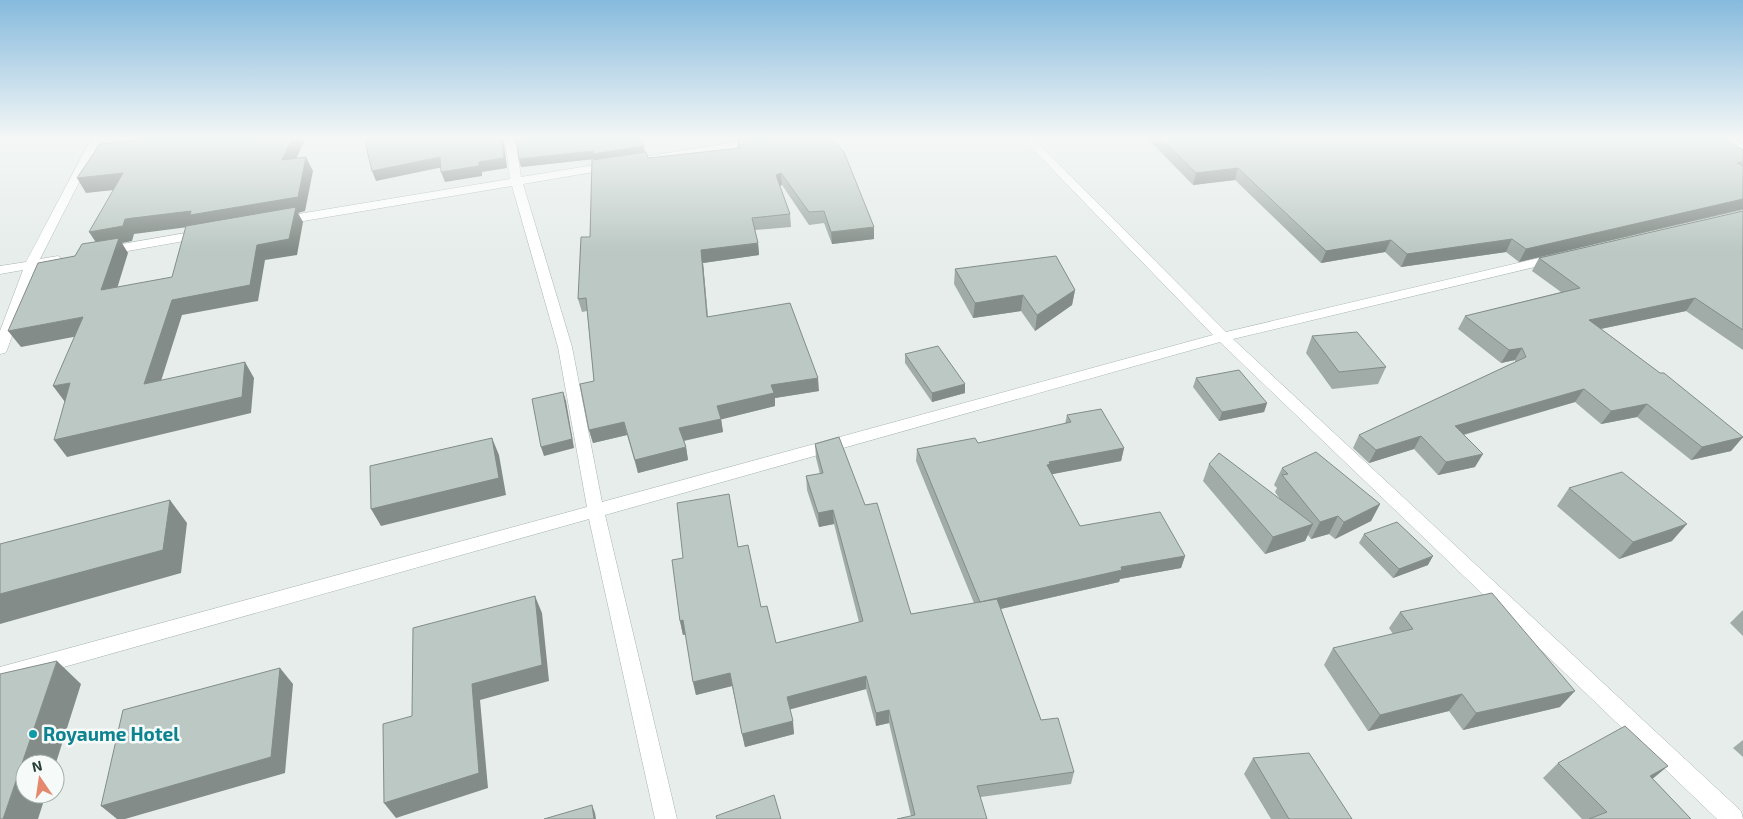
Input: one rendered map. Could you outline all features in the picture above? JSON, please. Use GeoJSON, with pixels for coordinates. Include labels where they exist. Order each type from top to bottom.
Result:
{"type":"FeatureCollection","features":[{"type":"Feature","properties":{"kind":"street"},"geometry":{"type":"LineString","coordinates":[[0,350],[32,264],[77,175]]}},
{"type":"Feature","properties":{"kind":"street"},"geometry":{"type":"LineString","coordinates":[[515,175],[565,347],[596,512],[666,819]]}},
{"type":"Feature","properties":{"kind":"street"},"geometry":{"type":"LineString","coordinates":[[264,224],[546,175]]}},
{"type":"Feature","properties":{"kind":"street"},"geometry":{"type":"LineString","coordinates":[[1064,175],[1223,337],[1732,819]]}},
{"type":"Feature","properties":{"kind":"street"},"geometry":{"type":"LineString","coordinates":[[90,254],[216,232]]}},
{"type":"Feature","properties":{"kind":"street"},"geometry":{"type":"LineString","coordinates":[[0,676],[1223,337],[1573,254]]}},
{"type":"Feature","properties":{"kind":"street"},"geometry":{"type":"LineString","coordinates":[[0,270],[70,257]]}},
{"type":"Feature","properties":{"kind":"building"},"geometry":{"type":"Polygon","coordinates":[[[79,175],[103,175],[77,178],[79,175]]]}},
{"type":"Feature","properties":{"kind":"building"},"geometry":{"type":"Polygon","coordinates":[[[122,175],[302,175],[298,197],[190,215],[191,211],[125,219],[123,226],[89,232],[122,175]]]}},
{"type":"Feature","properties":{"kind":"building"},"geometry":{"type":"Polygon","coordinates":[[[592,175],[776,175],[790,214],[752,218],[758,243],[701,250],[707,317],[790,303],[818,378],[771,385],[774,393],[717,406],[721,419],[679,428],[686,447],[635,460],[624,422],[589,430],[580,384],[594,381],[586,298],[578,299],[581,237],[590,237],[592,175]]]}},
{"type":"Feature","properties":{"kind":"building"},"geometry":{"type":"Polygon","coordinates":[[[783,175],[853,175],[874,227],[831,232],[824,211],[809,212],[783,175]]]}},
{"type":"Feature","properties":{"kind":"building"},"geometry":{"type":"Polygon","coordinates":[[[1246,175],[1743,175],[1743,199],[1526,249],[1512,239],[1407,254],[1391,240],[1326,251],[1246,175]]]}},
{"type":"Feature","properties":{"kind":"building"},"geometry":{"type":"Polygon","coordinates":[[[296,207],[289,239],[257,245],[250,285],[172,300],[144,384],[245,362],[242,397],[54,440],[70,383],[53,386],[83,317],[8,331],[38,263],[75,256],[82,244],[119,238],[101,290],[172,277],[186,226],[296,207]]]}},
{"type":"Feature","properties":{"kind":"building"},"geometry":{"type":"Polygon","coordinates":[[[1743,211],[1743,330],[1695,298],[1589,320],[1660,373],[1664,373],[1743,437],[1702,447],[1647,404],[1611,411],[1584,389],[1455,426],[1483,454],[1446,462],[1421,436],[1376,450],[1359,435],[1526,357],[1522,348],[1509,350],[1465,316],[1580,288],[1539,258],[1743,211]]]}},
{"type":"Feature","properties":{"kind":"building"},"geometry":{"type":"Polygon","coordinates":[[[1056,256],[1075,290],[1037,315],[1023,295],[975,303],[955,269],[1056,256]]]}},
{"type":"Feature","properties":{"kind":"building"},"geometry":{"type":"Polygon","coordinates":[[[1357,332],[1386,367],[1339,372],[1312,336],[1357,332]]]}},
{"type":"Feature","properties":{"kind":"building"},"geometry":{"type":"Polygon","coordinates":[[[938,346],[965,384],[932,393],[905,354],[938,346]]]}},
{"type":"Feature","properties":{"kind":"building"},"geometry":{"type":"Polygon","coordinates":[[[1239,370],[1267,403],[1222,412],[1196,378],[1239,370]]]}},
{"type":"Feature","properties":{"kind":"building"},"geometry":{"type":"Polygon","coordinates":[[[563,392],[572,439],[541,447],[532,399],[563,392]]]}},
{"type":"Feature","properties":{"kind":"building"},"geometry":{"type":"Polygon","coordinates":[[[1101,409],[1124,448],[1049,462],[1050,464],[1047,465],[1080,526],[1160,512],[1185,556],[1121,567],[1122,570],[980,602],[917,449],[975,438],[978,443],[1071,422],[1067,415],[1101,409]]]}},
{"type":"Feature","properties":{"kind":"building"},"geometry":{"type":"Polygon","coordinates":[[[839,437],[865,505],[877,503],[911,614],[997,599],[1041,720],[1058,718],[1074,772],[977,786],[987,819],[897,819],[915,815],[889,710],[876,713],[866,676],[787,697],[793,721],[742,734],[730,673],[693,682],[683,620],[680,621],[672,560],[683,558],[677,503],[729,494],[738,547],[748,545],[761,607],[767,606],[776,643],[863,621],[833,510],[818,513],[806,476],[823,473],[815,444],[839,437]]]}},
{"type":"Feature","properties":{"kind":"building"},"geometry":{"type":"Polygon","coordinates":[[[492,438],[499,478],[371,509],[370,466],[492,438]]]}},
{"type":"Feature","properties":{"kind":"building"},"geometry":{"type":"Polygon","coordinates":[[[1316,452],[1380,504],[1344,522],[1338,516],[1320,522],[1282,475],[1288,474],[1282,468],[1316,452]]]}},
{"type":"Feature","properties":{"kind":"building"},"geometry":{"type":"Polygon","coordinates":[[[1219,453],[1313,524],[1273,537],[1209,464],[1219,453]]]}},
{"type":"Feature","properties":{"kind":"building"},"geometry":{"type":"Polygon","coordinates":[[[1622,472],[1687,524],[1633,542],[1569,488],[1622,472]]]}},
{"type":"Feature","properties":{"kind":"building"},"geometry":{"type":"Polygon","coordinates":[[[170,500],[163,550],[0,594],[0,544],[170,500]]]}},
{"type":"Feature","properties":{"kind":"building"},"geometry":{"type":"Polygon","coordinates":[[[1397,522],[1433,556],[1399,569],[1364,534],[1397,522]]]}},
{"type":"Feature","properties":{"kind":"building"},"geometry":{"type":"Polygon","coordinates":[[[1492,593],[1575,691],[1476,713],[1462,694],[1380,715],[1333,648],[1413,629],[1400,612],[1492,593]]]}},
{"type":"Feature","properties":{"kind":"building"},"geometry":{"type":"Polygon","coordinates":[[[535,596],[542,665],[472,684],[479,773],[384,803],[383,724],[412,716],[413,628],[535,596]]]}},
{"type":"Feature","properties":{"kind":"building"},"geometry":{"type":"Polygon","coordinates":[[[57,661],[25,754],[15,754],[15,784],[3,819],[0,819],[0,674],[57,661]]]}},
{"type":"Feature","properties":{"kind":"building"},"geometry":{"type":"Polygon","coordinates":[[[280,668],[271,757],[101,806],[123,710],[280,668]]]}},
{"type":"Feature","properties":{"kind":"building"},"geometry":{"type":"Polygon","coordinates":[[[1625,726],[1668,766],[1650,776],[1691,819],[1589,819],[1607,812],[1558,763],[1625,726]]]}},
{"type":"Feature","properties":{"kind":"building"},"geometry":{"type":"Polygon","coordinates":[[[1309,753],[1352,819],[1289,819],[1253,758],[1309,753]]]}},
{"type":"Feature","properties":{"kind":"building"},"geometry":{"type":"Polygon","coordinates":[[[774,795],[781,819],[717,819],[716,816],[774,795]]]}},
{"type":"Feature","properties":{"kind":"building"},"geometry":{"type":"Polygon","coordinates":[[[592,805],[594,819],[544,819],[592,805]]]}},
{"type":"Feature","properties":{"kind":"place","name":"Royaume Hotel"},"geometry":{"type":"Point","coordinates":[33,734]}}]}
